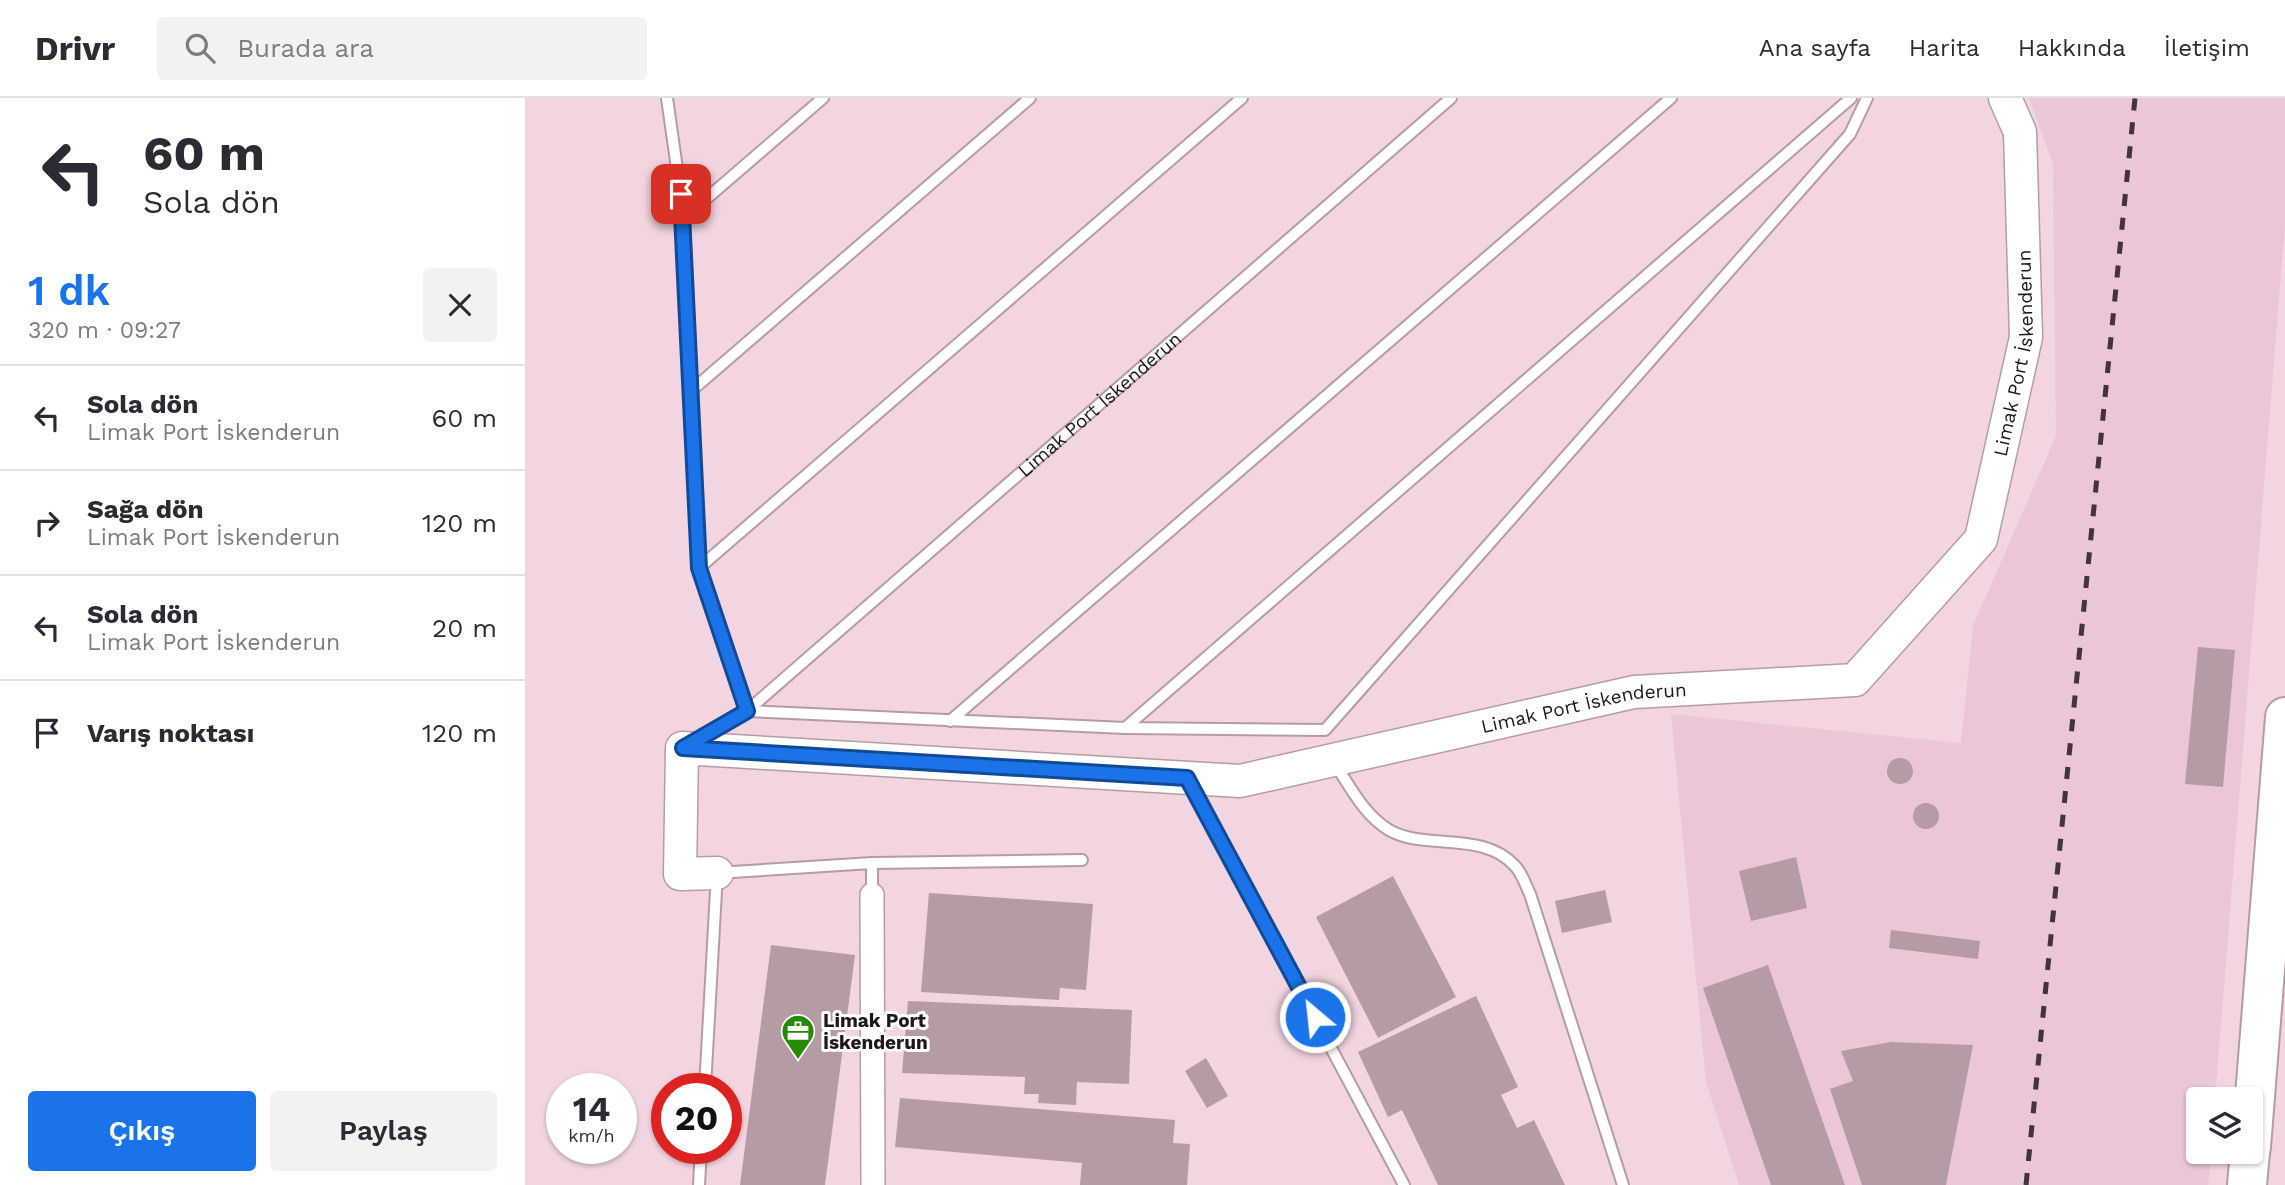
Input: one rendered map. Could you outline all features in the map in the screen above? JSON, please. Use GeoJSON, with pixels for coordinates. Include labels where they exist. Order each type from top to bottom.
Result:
{"type":"FeatureCollection","features":[{"type":"Feature","properties":{"kind":"highway"},"geometry":{"type":"LineString","coordinates":[[2255,1087],[2285,717]]}},
{"type":"Feature","properties":{"kind":"highway"},"geometry":{"type":"LineString","coordinates":[[2248,1185],[2249,1164]]}},
{"type":"Feature","properties":{"kind":"street","name":"Limak Port İskenderun"},"geometry":{"type":"LineString","coordinates":[[683,748],[1240,780],[1634,692],[1855,680],[1981,539],[2026,337],[2020,131],[2005,98]]}},
{"type":"Feature","properties":{"kind":"street"},"geometry":{"type":"LineString","coordinates":[[683,748],[680,874],[717,873]]}},
{"type":"Feature","properties":{"kind":"street"},"geometry":{"type":"LineString","coordinates":[[873,895],[873,1185]]}},
{"type":"Feature","properties":{"kind":"lane"},"geometry":{"type":"LineString","coordinates":[[667,98],[684,218],[699,568],[747,711],[1125,729],[1325,730],[1850,134],[1867,98]]}},
{"type":"Feature","properties":{"kind":"lane"},"geometry":{"type":"LineString","coordinates":[[684,218],[823,98]]}},
{"type":"Feature","properties":{"kind":"lane"},"geometry":{"type":"LineString","coordinates":[[691,391],[1030,98]]}},
{"type":"Feature","properties":{"kind":"lane"},"geometry":{"type":"LineString","coordinates":[[699,568],[1243,98]]}},
{"type":"Feature","properties":{"kind":"lane","name":"Limak Port İskenderun"},"geometry":{"type":"LineString","coordinates":[[683,748],[747,711],[1451,98]]}},
{"type":"Feature","properties":{"kind":"lane"},"geometry":{"type":"LineString","coordinates":[[950,721],[1671,98]]}},
{"type":"Feature","properties":{"kind":"lane"},"geometry":{"type":"LineString","coordinates":[[1125,729],[1851,98]]}},
{"type":"Feature","properties":{"kind":"lane"},"geometry":{"type":"LineString","coordinates":[[1332,760],[1369,815],[1391,831],[1415,838],[1464,842],[1490,850],[1515,865],[1530,894],[1623,1185]]}},
{"type":"Feature","properties":{"kind":"lane"},"geometry":{"type":"LineString","coordinates":[[1187,778],[1404,1185]]}},
{"type":"Feature","properties":{"kind":"lane"},"geometry":{"type":"LineString","coordinates":[[706,1073],[717,873],[872,863],[1082,860]]}},
{"type":"Feature","properties":{"kind":"lane"},"geometry":{"type":"LineString","coordinates":[[872,863],[873,895]]}},
{"type":"Feature","properties":{"kind":"lane"},"geometry":{"type":"LineString","coordinates":[[699,1185],[700,1164]]}},
{"type":"Feature","properties":{"kind":"shaded area"},"geometry":{"type":"Polygon","coordinates":[[[2029,98],[2285,98],[2285,223],[2216,1087],[2186,1087],[2186,1164],[2210,1164],[2208,1185],[1739,1185],[1706,1082],[1671,714],[1961,743],[1973,626],[2056,436],[2053,164],[2029,98]]]}},
{"type":"Feature","properties":{"kind":"building"},"geometry":{"type":"Polygon","coordinates":[[[2198,647],[2235,650],[2223,787],[2185,784],[2198,647]]]}},
{"type":"Feature","properties":{"kind":"building"},"geometry":{"type":"Polygon","coordinates":[[[1900,758],[1909,762],[1913,771],[1909,780],[1900,784],[1891,780],[1887,771],[1891,762],[1900,758]]]}},
{"type":"Feature","properties":{"kind":"building"},"geometry":{"type":"Polygon","coordinates":[[[1926,803],[1935,807],[1939,816],[1935,825],[1926,829],[1917,825],[1913,816],[1917,807],[1926,803]]]}},
{"type":"Feature","properties":{"kind":"building"},"geometry":{"type":"Polygon","coordinates":[[[1796,857],[1807,908],[1751,921],[1739,871],[1796,857]]]}},
{"type":"Feature","properties":{"kind":"building"},"geometry":{"type":"Polygon","coordinates":[[[1393,876],[1456,997],[1378,1038],[1316,917],[1393,876]]]}},
{"type":"Feature","properties":{"kind":"building"},"geometry":{"type":"Polygon","coordinates":[[[1605,890],[1612,922],[1562,933],[1555,901],[1605,890]]]}},
{"type":"Feature","properties":{"kind":"building"},"geometry":{"type":"Polygon","coordinates":[[[929,893],[1093,904],[1086,990],[1060,988],[1059,1000],[921,992],[929,893]]]}},
{"type":"Feature","properties":{"kind":"building"},"geometry":{"type":"Polygon","coordinates":[[[1891,930],[1980,941],[1978,959],[1889,948],[1891,930]]]}},
{"type":"Feature","properties":{"kind":"building"},"geometry":{"type":"Polygon","coordinates":[[[771,945],[855,955],[825,1185],[740,1185],[771,945]]]}},
{"type":"Feature","properties":{"kind":"building"},"geometry":{"type":"Polygon","coordinates":[[[1768,965],[1845,1185],[1771,1185],[1703,988],[1768,965]]]}},
{"type":"Feature","properties":{"kind":"building"},"geometry":{"type":"Polygon","coordinates":[[[1476,996],[1518,1087],[1501,1095],[1517,1128],[1534,1120],[1565,1185],[1438,1185],[1402,1110],[1388,1117],[1358,1052],[1476,996]]]}},
{"type":"Feature","properties":{"kind":"building"},"geometry":{"type":"Polygon","coordinates":[[[908,1001],[1132,1010],[1129,1084],[1077,1082],[1076,1105],[1038,1103],[1039,1094],[1024,1094],[1025,1077],[902,1073],[908,1001]]]}},
{"type":"Feature","properties":{"kind":"building"},"geometry":{"type":"Polygon","coordinates":[[[1891,1042],[1973,1045],[1946,1185],[1862,1185],[1830,1089],[1853,1081],[1841,1051],[1891,1042]]]}},
{"type":"Feature","properties":{"kind":"building"},"geometry":{"type":"Polygon","coordinates":[[[1206,1058],[1228,1096],[1207,1108],[1185,1071],[1206,1058]]]}},
{"type":"Feature","properties":{"kind":"building"},"geometry":{"type":"Polygon","coordinates":[[[900,1098],[1175,1120],[1173,1143],[1190,1144],[1187,1185],[1080,1185],[1082,1163],[895,1147],[900,1098]]]}},
{"type":"Feature","properties":{"kind":"railway"},"geometry":{"type":"LineString","coordinates":[[2026,1185],[2135,98]]}},
{"type":"Feature","properties":{"kind":"place","name":"Limak Port İskenderun"},"geometry":{"type":"Point","coordinates":[798,1061]}},
{"type":"Feature","properties":{"kind":"route"},"geometry":{"type":"LineString","coordinates":[[681,194],[699,568],[747,711],[683,748],[1187,778],[1315,1017]]}}]}
